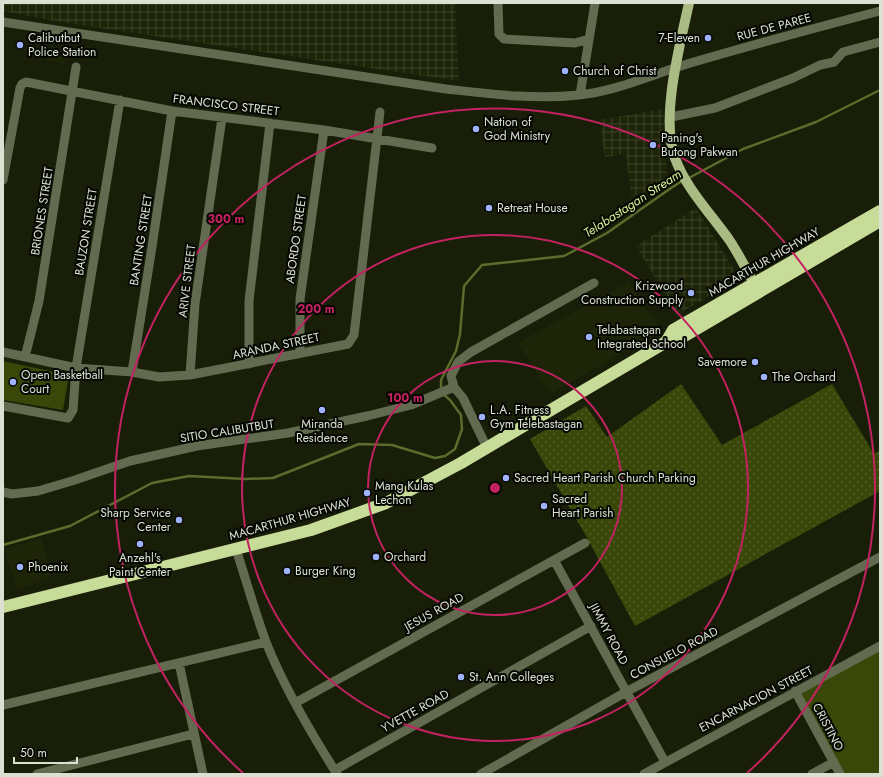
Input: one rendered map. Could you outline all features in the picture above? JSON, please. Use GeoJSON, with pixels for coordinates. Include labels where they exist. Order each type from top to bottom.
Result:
{"type":"FeatureCollection","features":[{"type":"Feature","properties":{"kind":"highway"},"geometry":{"type":"LineString","coordinates":[[755,284],[880,203]]}},
{"type":"Feature","properties":{"kind":"highway","name":"MACARTHUR HIGHWAY"},"geometry":{"type":"LineString","coordinates":[[3,607],[325,526],[381,505],[435,478],[666,342],[681,338],[755,284],[880,211]]}},
{"type":"Feature","properties":{"kind":"highway","name":"MACARTHUR HIGHWAY"},"geometry":{"type":"LineString","coordinates":[[755,284],[880,221]]}},
{"type":"Feature","properties":{"kind":"main road"},"geometry":{"type":"LineString","coordinates":[[689,3],[675,68],[670,117],[672,147],[675,158],[692,189],[731,242],[755,284]]}},
{"type":"Feature","properties":{"kind":"street"},"geometry":{"type":"LineString","coordinates":[[498,3],[499,34],[504,39],[575,43],[589,40]]}},
{"type":"Feature","properties":{"kind":"street"},"geometry":{"type":"LineString","coordinates":[[580,95],[595,3]]}},
{"type":"Feature","properties":{"kind":"street","name":"RUE DE PAREE"},"geometry":{"type":"LineString","coordinates":[[3,22],[446,89],[518,96],[580,95],[657,76],[675,68],[880,11]]}},
{"type":"Feature","properties":{"kind":"street"},"geometry":{"type":"LineString","coordinates":[[670,117],[715,108],[735,102],[820,66],[834,62],[843,52],[880,42]]}},
{"type":"Feature","properties":{"kind":"street","name":"BRIONES STREET"},"geometry":{"type":"LineString","coordinates":[[25,357],[39,301],[76,67]]}},
{"type":"Feature","properties":{"kind":"street","name":"FRANCISCO STREET"},"geometry":{"type":"LineString","coordinates":[[3,180],[20,88],[22,84],[26,82],[172,111],[324,130],[432,148]]}},
{"type":"Feature","properties":{"kind":"street","name":"BAUZON STREET"},"geometry":{"type":"LineString","coordinates":[[3,406],[68,418],[74,410],[76,368],[120,100]]}},
{"type":"Feature","properties":{"kind":"street","name":"BANTING STREET"},"geometry":{"type":"LineString","coordinates":[[132,372],[172,111]]}},
{"type":"Feature","properties":{"kind":"street","name":"ARANDA STREET"},"geometry":{"type":"LineString","coordinates":[[3,352],[76,368],[132,372],[159,377],[190,375],[249,364],[300,352],[348,344],[354,335],[380,112]]}},
{"type":"Feature","properties":{"kind":"street","name":"ARIVE STREET"},"geometry":{"type":"LineString","coordinates":[[190,375],[195,304],[222,118]]}},
{"type":"Feature","properties":{"kind":"street"},"geometry":{"type":"LineString","coordinates":[[249,364],[249,301],[270,123]]}},
{"type":"Feature","properties":{"kind":"street","name":"ABORDO STREET"},"geometry":{"type":"LineString","coordinates":[[300,352],[301,288],[324,130]]}},
{"type":"Feature","properties":{"kind":"street"},"geometry":{"type":"LineString","coordinates":[[487,448],[463,398],[451,388],[452,371],[458,362],[466,355],[594,283]]}},
{"type":"Feature","properties":{"kind":"street","name":"SITIO CALIBUTBUT"},"geometry":{"type":"LineString","coordinates":[[3,492],[12,494],[38,491],[130,461],[197,446],[288,433],[367,416],[410,405],[451,388]]}},
{"type":"Feature","properties":{"kind":"street","name":"JESUS ROAD"},"geometry":{"type":"LineString","coordinates":[[295,703],[585,543]]}},
{"type":"Feature","properties":{"kind":"street"},"geometry":{"type":"LineString","coordinates":[[236,549],[266,642],[295,703],[336,772]]}},
{"type":"Feature","properties":{"kind":"street","name":"CONSUELO ROAD"},"geometry":{"type":"LineString","coordinates":[[481,774],[626,692],[880,557]]}},
{"type":"Feature","properties":{"kind":"street","name":"JIMMY ROAD"},"geometry":{"type":"LineString","coordinates":[[554,560],[665,762]]}},
{"type":"Feature","properties":{"kind":"street","name":"YVETTE ROAD"},"geometry":{"type":"LineString","coordinates":[[336,772],[591,626]]}},
{"type":"Feature","properties":{"kind":"street"},"geometry":{"type":"LineString","coordinates":[[3,705],[266,642]]}},
{"type":"Feature","properties":{"kind":"street","name":"ENCARNACION STREET"},"geometry":{"type":"LineString","coordinates":[[644,774],[880,646]]}},
{"type":"Feature","properties":{"kind":"street"},"geometry":{"type":"LineString","coordinates":[[179,663],[193,734],[203,774]]}},
{"type":"Feature","properties":{"kind":"street","name":"CRISTINO"},"geometry":{"type":"LineString","coordinates":[[796,692],[840,774]]}},
{"type":"Feature","properties":{"kind":"street"},"geometry":{"type":"LineString","coordinates":[[38,774],[193,734]]}},
{"type":"Feature","properties":{"kind":"street"},"geometry":{"type":"LineString","coordinates":[[812,774],[834,762]]}},
{"type":"Feature","properties":{"kind":"shaded area"},"geometry":{"type":"Polygon","coordinates":[[[3,3],[455,3],[459,81],[60,22],[3,11],[3,3]]]}},
{"type":"Feature","properties":{"kind":"shaded area"},"geometry":{"type":"Polygon","coordinates":[[[49,47],[68,51],[65,64],[46,60],[49,47]]]}},
{"type":"Feature","properties":{"kind":"shaded area"},"geometry":{"type":"Polygon","coordinates":[[[663,109],[668,189],[631,196],[626,154],[605,157],[599,120],[663,109]]]}},
{"type":"Feature","properties":{"kind":"shaded area"},"geometry":{"type":"Polygon","coordinates":[[[696,208],[739,278],[677,315],[636,246],[696,208]]]}},
{"type":"Feature","properties":{"kind":"shaded area","name":"Telabastagan Integrated School"},"geometry":{"type":"Polygon","coordinates":[[[629,282],[661,331],[550,394],[517,343],[629,282]]]}},
{"type":"Feature","properties":{"kind":"shaded area"},"geometry":{"type":"Polygon","coordinates":[[[42,538],[51,578],[17,590],[4,549],[42,538]]]}},
{"type":"Feature","properties":{"kind":"green space"},"geometry":{"type":"Polygon","coordinates":[[[3,361],[69,375],[63,410],[3,400],[3,361]]]}},
{"type":"Feature","properties":{"kind":"green space"},"geometry":{"type":"Polygon","coordinates":[[[681,384],[722,445],[832,384],[874,454],[880,450],[880,491],[635,626],[586,536],[530,439],[586,406],[607,437],[681,384]]]}},
{"type":"Feature","properties":{"kind":"green space"},"geometry":{"type":"Polygon","coordinates":[[[880,649],[880,774],[844,774],[800,692],[880,649]]]}},
{"type":"Feature","properties":{"kind":"waterway","name":"Telabastagan Stream"},"geometry":{"type":"LineString","coordinates":[[687,179],[743,149],[816,122],[880,90]]}},
{"type":"Feature","properties":{"kind":"waterway","name":"Telabastagan Stream"},"geometry":{"type":"LineString","coordinates":[[441,390],[441,380],[456,351],[460,334],[464,286],[482,265],[564,256],[607,233],[682,181]]}},
{"type":"Feature","properties":{"kind":"waterway","name":"Telabastagan Stream"},"geometry":{"type":"LineString","coordinates":[[3,545],[70,526],[152,483],[189,476],[245,479],[273,478],[359,444],[392,445],[435,458],[445,456],[455,449],[462,429],[461,415],[450,400],[443,394]]}},
{"type":"Feature","properties":{"kind":"place","name":"7-Eleven"},"geometry":{"type":"Point","coordinates":[708,38]}},
{"type":"Feature","properties":{"kind":"place","name":"Calibutbut Police Station"},"geometry":{"type":"Point","coordinates":[20,45]}},
{"type":"Feature","properties":{"kind":"place","name":"Church of Christ"},"geometry":{"type":"Point","coordinates":[565,71]}},
{"type":"Feature","properties":{"kind":"place","name":"Nation of God Ministry"},"geometry":{"type":"Point","coordinates":[476,129]}},
{"type":"Feature","properties":{"kind":"place","name":"Paning's Butong Pakwan"},"geometry":{"type":"Point","coordinates":[653,145]}},
{"type":"Feature","properties":{"kind":"place","name":"Retreat House"},"geometry":{"type":"Point","coordinates":[489,208]}},
{"type":"Feature","properties":{"kind":"place","name":"Krizwood Construction Supply"},"geometry":{"type":"Point","coordinates":[691,293]}},
{"type":"Feature","properties":{"kind":"place","name":"Telabastagan Integrated School"},"geometry":{"type":"Point","coordinates":[589,337]}},
{"type":"Feature","properties":{"kind":"place","name":"Savemore"},"geometry":{"type":"Point","coordinates":[755,362]}},
{"type":"Feature","properties":{"kind":"place","name":"The Orchard"},"geometry":{"type":"Point","coordinates":[764,377]}},
{"type":"Feature","properties":{"kind":"place","name":"Open Basketball Court"},"geometry":{"type":"Point","coordinates":[13,382]}},
{"type":"Feature","properties":{"kind":"place","name":"Miranda Residence"},"geometry":{"type":"Point","coordinates":[322,410]}},
{"type":"Feature","properties":{"kind":"place","name":"L.A. Fitness Gym Telebastagan"},"geometry":{"type":"Point","coordinates":[482,417]}},
{"type":"Feature","properties":{"kind":"place","name":"Sacred Heart Parish Church Parking"},"geometry":{"type":"Point","coordinates":[506,478]}},
{"type":"Feature","properties":{"kind":"place","name":"Mang Kulas Lechon"},"geometry":{"type":"Point","coordinates":[367,493]}},
{"type":"Feature","properties":{"kind":"place","name":"Sacred Heart Parish"},"geometry":{"type":"Point","coordinates":[544,506]}},
{"type":"Feature","properties":{"kind":"place","name":"Sharp Service Center"},"geometry":{"type":"Point","coordinates":[179,520]}},
{"type":"Feature","properties":{"kind":"place","name":"Anzehl's Paint Center"},"geometry":{"type":"Point","coordinates":[140,544]}},
{"type":"Feature","properties":{"kind":"place","name":"Orchard"},"geometry":{"type":"Point","coordinates":[376,557]}},
{"type":"Feature","properties":{"kind":"place","name":"Phoenix"},"geometry":{"type":"Point","coordinates":[20,567]}},
{"type":"Feature","properties":{"kind":"place","name":"Burger King"},"geometry":{"type":"Point","coordinates":[287,571]}},
{"type":"Feature","properties":{"kind":"place","name":"St. Ann Colleges"},"geometry":{"type":"Point","coordinates":[461,677]}}]}
